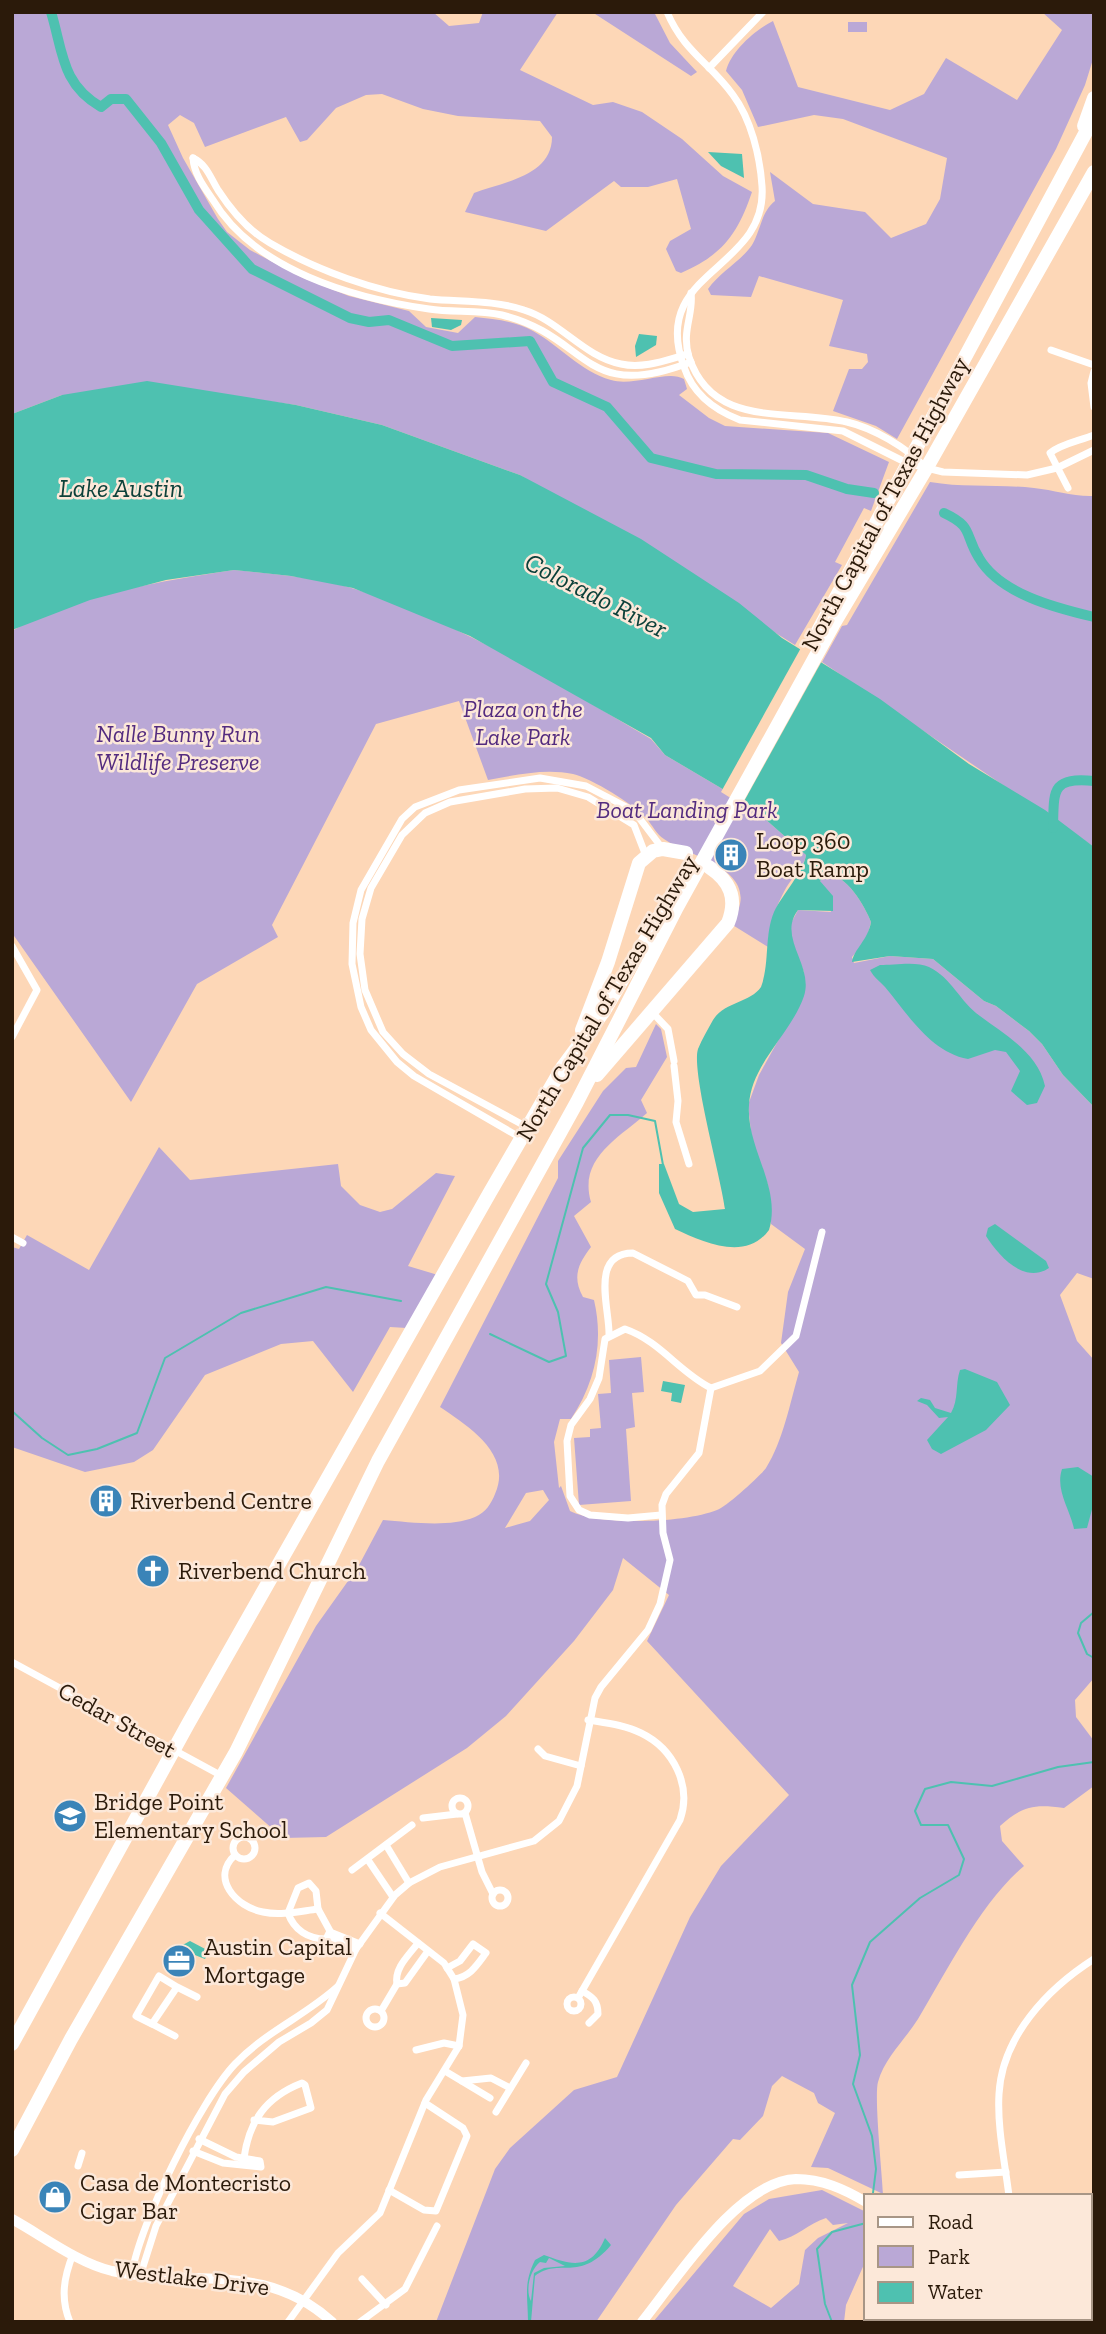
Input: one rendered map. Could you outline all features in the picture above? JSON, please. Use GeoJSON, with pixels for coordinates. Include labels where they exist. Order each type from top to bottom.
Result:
{"type":"FeatureCollection","features":[{"type":"Feature","properties":{"kind":"highway"},"geometry":{"type":"LineString","coordinates":[[1074,153],[1094,98]]}},
{"type":"Feature","properties":{"kind":"highway","name":"North Capital of Texas Highway"},"geometry":{"type":"LineString","coordinates":[[12,2150],[71,2039],[222,1776],[290,1644],[378,1461],[577,1102],[674,901],[828,622],[909,458],[1094,117]]}},
{"type":"Feature","properties":{"kind":"highway","name":"North Capital of Texas Highway"},"geometry":{"type":"LineString","coordinates":[[828,622],[926,469],[1094,172]]}},
{"type":"Feature","properties":{"kind":"highway"},"geometry":{"type":"LineString","coordinates":[[569,1057],[608,962],[634,872],[646,856],[663,849],[686,853]]}},
{"type":"Feature","properties":{"kind":"highway"},"geometry":{"type":"LineString","coordinates":[[577,1102],[650,1011],[728,923],[733,904],[730,889],[722,876],[709,867]]}},
{"type":"Feature","properties":{"kind":"highway","name":"North Capital of Texas Highway"},"geometry":{"type":"LineString","coordinates":[[12,2044],[271,1577],[569,1057],[604,1011],[674,901]]}},
{"type":"Feature","properties":{"kind":"street"},"geometry":{"type":"LineString","coordinates":[[667,12],[688,49],[733,94],[749,124],[762,193],[759,214],[747,238],[685,297],[678,316],[676,333],[679,356],[691,383],[712,405],[740,420],[843,431],[909,458]]}},
{"type":"Feature","properties":{"kind":"street"},"geometry":{"type":"LineString","coordinates":[[709,68],[762,12]]}},
{"type":"Feature","properties":{"kind":"street"},"geometry":{"type":"LineString","coordinates":[[193,158],[203,163],[218,190],[250,229],[268,243],[333,272],[383,289],[426,298],[496,303],[528,311],[609,362],[639,366],[679,356],[690,358],[683,365],[646,376],[609,373],[580,358],[534,326],[518,320],[486,312],[429,309],[383,300],[314,277],[266,255],[241,237],[218,209],[194,169],[193,158]]}},
{"type":"Feature","properties":{"kind":"street"},"geometry":{"type":"LineString","coordinates":[[691,293],[685,335],[690,358],[706,386],[721,400],[744,411],[848,422],[926,469],[970,474],[1027,475],[1057,468],[1094,450]]}},
{"type":"Feature","properties":{"kind":"street"},"geometry":{"type":"LineString","coordinates":[[1051,350],[1094,365]]}},
{"type":"Feature","properties":{"kind":"street"},"geometry":{"type":"LineString","coordinates":[[1094,371],[1091,383],[1094,407]]}},
{"type":"Feature","properties":{"kind":"street"},"geometry":{"type":"LineString","coordinates":[[761,424],[762,414]]}},
{"type":"Feature","properties":{"kind":"street"},"geometry":{"type":"LineString","coordinates":[[1068,488],[1050,453],[1065,444],[1072,445],[1094,435]]}},
{"type":"Feature","properties":{"kind":"street"},"geometry":{"type":"LineString","coordinates":[[525,1133],[424,1082],[397,1062],[378,1040],[366,1020],[361,991],[362,919],[376,871],[409,812],[434,797],[458,790],[540,778],[578,783],[640,816],[663,849]]}},
{"type":"Feature","properties":{"kind":"street"},"geometry":{"type":"LineString","coordinates":[[376,871],[411,824],[438,805],[544,788],[574,791],[634,825],[646,856]]}},
{"type":"Feature","properties":{"kind":"street"},"geometry":{"type":"LineString","coordinates":[[458,790],[461,800]]}},
{"type":"Feature","properties":{"kind":"street"},"geometry":{"type":"LineString","coordinates":[[12,946],[37,990],[12,1037]]}},
{"type":"Feature","properties":{"kind":"street"},"geometry":{"type":"LineString","coordinates":[[361,991],[383,1032],[403,1054],[429,1074],[525,1133]]}},
{"type":"Feature","properties":{"kind":"street"},"geometry":{"type":"LineString","coordinates":[[650,1011],[668,1029],[678,1101],[676,1122],[689,1164]]}},
{"type":"Feature","properties":{"kind":"street"},"geometry":{"type":"LineString","coordinates":[[424,1082],[429,1074]]}},
{"type":"Feature","properties":{"kind":"street"},"geometry":{"type":"LineString","coordinates":[[711,1388],[760,1371],[796,1336],[822,1232]]}},
{"type":"Feature","properties":{"kind":"street"},"geometry":{"type":"LineString","coordinates":[[12,1237],[23,1243]]}},
{"type":"Feature","properties":{"kind":"street"},"geometry":{"type":"LineString","coordinates":[[609,1335],[604,1286],[606,1270],[616,1257],[625,1253],[633,1253],[688,1281],[696,1294],[705,1294],[717,1302],[737,1307]]}},
{"type":"Feature","properties":{"kind":"street"},"geometry":{"type":"LineString","coordinates":[[661,1515],[628,1518],[590,1515],[579,1510],[570,1496],[567,1441],[572,1425],[590,1399],[599,1378],[605,1339],[625,1329],[652,1341],[711,1388]]}},
{"type":"Feature","properties":{"kind":"street"},"geometry":{"type":"LineString","coordinates":[[137,2273],[156,2226],[225,2094],[243,2072],[270,2050],[320,2017],[332,2002],[358,1946],[393,1897],[409,1883],[440,1867],[521,1846],[545,1834],[565,1813],[575,1794],[589,1720],[601,1687],[643,1637],[660,1604],[670,1560],[661,1515],[666,1494],[699,1453],[711,1388]]}},
{"type":"Feature","properties":{"kind":"street","name":"Cedar Street"},"geometry":{"type":"LineString","coordinates":[[12,1662],[173,1752],[222,1776]]}},
{"type":"Feature","properties":{"kind":"street"},"geometry":{"type":"LineString","coordinates":[[589,1720],[634,1730],[650,1738],[678,1771],[685,1797],[680,1820],[580,1994],[594,1998],[598,2007],[598,2014],[589,2023]]}},
{"type":"Feature","properties":{"kind":"street"},"geometry":{"type":"LineString","coordinates":[[538,1749],[545,1756],[581,1766]]}},
{"type":"Feature","properties":{"kind":"street"},"geometry":{"type":"LineString","coordinates":[[423,1818],[461,1813],[493,1894]]}},
{"type":"Feature","properties":{"kind":"street"},"geometry":{"type":"LineString","coordinates":[[352,1870],[411,1825]]}},
{"type":"Feature","properties":{"kind":"street"},"geometry":{"type":"LineString","coordinates":[[386,1845],[409,1883]]}},
{"type":"Feature","properties":{"kind":"street"},"geometry":{"type":"LineString","coordinates":[[235,1855],[226,1865],[224,1875],[230,1893],[262,1912],[288,1913],[318,1909]]}},
{"type":"Feature","properties":{"kind":"street"},"geometry":{"type":"LineString","coordinates":[[368,1860],[393,1897]]}},
{"type":"Feature","properties":{"kind":"street"},"geometry":{"type":"LineString","coordinates":[[330,1934],[316,1939],[305,1934],[292,1922],[288,1913],[290,1903],[303,1884],[314,1886],[318,1909],[330,1934],[358,1946]]}},
{"type":"Feature","properties":{"kind":"street"},"geometry":{"type":"LineString","coordinates":[[288,2322],[338,2253],[374,2222],[425,2103],[459,2046],[463,2015],[454,1979],[447,1968],[428,1951],[380,1913]]}},
{"type":"Feature","properties":{"kind":"street"},"geometry":{"type":"LineString","coordinates":[[381,2011],[397,1984],[395,1976],[418,1943]]}},
{"type":"Feature","properties":{"kind":"street"},"geometry":{"type":"LineString","coordinates":[[447,1968],[460,1961],[473,1944],[486,1953],[472,1972],[454,1979]]}},
{"type":"Feature","properties":{"kind":"street"},"geometry":{"type":"LineString","coordinates":[[397,1984],[405,1983],[428,1951]]}},
{"type":"Feature","properties":{"kind":"street"},"geometry":{"type":"LineString","coordinates":[[1009,2194],[999,2095],[1009,2047],[1033,2011],[1094,1959]]}},
{"type":"Feature","properties":{"kind":"street"},"geometry":{"type":"LineString","coordinates":[[175,2036],[136,2016],[159,1976],[197,1997]]}},
{"type":"Feature","properties":{"kind":"street"},"geometry":{"type":"LineString","coordinates":[[137,2273],[135,2253],[153,2208],[212,2093],[235,2064],[262,2039],[300,2017],[340,1984]]}},
{"type":"Feature","properties":{"kind":"street"},"geometry":{"type":"LineString","coordinates":[[152,2024],[177,1987]]}},
{"type":"Feature","properties":{"kind":"street"},"geometry":{"type":"LineString","coordinates":[[262,2039],[270,2050]]}},
{"type":"Feature","properties":{"kind":"street"},"geometry":{"type":"LineString","coordinates":[[416,2050],[444,2043],[459,2046]]}},
{"type":"Feature","properties":{"kind":"street"},"geometry":{"type":"LineString","coordinates":[[496,2112],[526,2063]]}},
{"type":"Feature","properties":{"kind":"street"},"geometry":{"type":"LineString","coordinates":[[444,2071],[490,2098]]}},
{"type":"Feature","properties":{"kind":"street"},"geometry":{"type":"LineString","coordinates":[[461,2082],[491,2078],[510,2088]]}},
{"type":"Feature","properties":{"kind":"street"},"geometry":{"type":"LineString","coordinates":[[244,2158],[254,2120],[286,2089],[302,2083],[306,2085],[311,2108],[273,2122],[254,2120]]}},
{"type":"Feature","properties":{"kind":"street"},"geometry":{"type":"LineString","coordinates":[[389,2190],[424,2210],[436,2211],[467,2136],[463,2128],[425,2103]]}},
{"type":"Feature","properties":{"kind":"street"},"geometry":{"type":"LineString","coordinates":[[188,2140],[223,2163],[261,2167],[260,2161],[197,2145]]}},
{"type":"Feature","properties":{"kind":"street"},"geometry":{"type":"LineString","coordinates":[[78,2166],[82,2153]]}},
{"type":"Feature","properties":{"kind":"street"},"geometry":{"type":"LineString","coordinates":[[959,2175],[1006,2172]]}},
{"type":"Feature","properties":{"kind":"street"},"geometry":{"type":"LineString","coordinates":[[642,2322],[737,2209],[767,2186],[788,2180],[816,2180],[864,2201]]}},
{"type":"Feature","properties":{"kind":"street","name":"Westlake Drive"},"geometry":{"type":"LineString","coordinates":[[12,2219],[109,2270],[259,2283],[303,2299],[332,2322]]}},
{"type":"Feature","properties":{"kind":"street"},"geometry":{"type":"LineString","coordinates":[[360,2322],[387,2305],[405,2289],[437,2226]]}},
{"type":"Feature","properties":{"kind":"street"},"geometry":{"type":"LineString","coordinates":[[66,2321],[64,2279],[73,2253]]}},
{"type":"Feature","properties":{"kind":"street"},"geometry":{"type":"LineString","coordinates":[[362,2279],[387,2305]]}},
{"type":"Feature","properties":{"kind":"green space"},"geometry":{"type":"Polygon","coordinates":[[[12,12],[433,12],[449,26],[479,23],[483,12],[558,12],[520,70],[593,105],[613,102],[642,112],[682,139],[723,176],[752,192],[741,219],[727,241],[696,266],[681,273],[676,271],[666,249],[670,241],[691,229],[677,179],[648,187],[621,187],[614,181],[546,231],[465,212],[474,193],[524,176],[544,161],[550,150],[552,137],[540,121],[458,116],[423,109],[382,94],[366,95],[336,108],[307,140],[300,142],[286,117],[205,147],[194,123],[180,115],[168,125],[183,158],[227,232],[250,250],[303,278],[349,296],[409,311],[426,327],[458,333],[475,317],[519,325],[543,337],[590,371],[611,380],[620,382],[669,376],[684,379],[687,389],[679,395],[709,418],[725,426],[828,433],[889,462],[871,511],[864,508],[835,562],[842,565],[795,645],[520,475],[382,425],[296,405],[229,396],[62,395],[12,414],[12,12]]]}},
{"type":"Feature","properties":{"kind":"green space"},"geometry":{"type":"Polygon","coordinates":[[[592,12],[654,12],[670,43],[697,72],[691,76],[592,12]]]}},
{"type":"Feature","properties":{"kind":"green space"},"geometry":{"type":"Polygon","coordinates":[[[1042,12],[1094,12],[1094,56],[1085,85],[1056,149],[897,439],[876,426],[833,411],[849,369],[862,369],[868,362],[867,354],[829,346],[843,300],[759,276],[751,297],[711,295],[708,289],[752,245],[764,216],[775,201],[770,172],[813,204],[865,212],[891,238],[926,224],[940,199],[947,158],[843,119],[814,115],[758,127],[742,90],[726,71],[733,56],[745,42],[773,21],[798,87],[890,110],[924,94],[946,58],[1017,100],[1062,30],[1042,12]]]}},
{"type":"Feature","properties":{"kind":"green space"},"geometry":{"type":"Polygon","coordinates":[[[848,22],[867,22],[867,32],[848,32],[848,22]]]}},
{"type":"Feature","properties":{"kind":"green space"},"geometry":{"type":"Polygon","coordinates":[[[930,482],[1021,487],[1094,496],[1094,847],[822,662],[842,626],[847,625],[930,482]]]}},
{"type":"Feature","properties":{"kind":"green space","name":"Nalle Bunny Run Wildlife Preserve"},"geometry":{"type":"Polygon","coordinates":[[[234,570],[295,576],[341,585],[433,619],[580,697],[651,739],[665,755],[748,804],[806,855],[776,909],[769,932],[768,947],[731,924],[740,906],[740,891],[733,879],[707,860],[664,839],[641,813],[612,793],[581,777],[562,772],[530,773],[488,780],[459,701],[376,724],[272,925],[278,937],[197,984],[131,1102],[12,933],[12,631],[63,607],[91,598],[149,584],[234,570]]]}},
{"type":"Feature","properties":{"kind":"green space"},"geometry":{"type":"Polygon","coordinates":[[[827,874],[841,879],[859,900],[871,922],[866,941],[852,957],[854,963],[890,956],[933,959],[984,1001],[996,1006],[1029,1031],[1042,1044],[1063,1075],[1094,1107],[1094,1279],[1077,1273],[1060,1295],[1077,1341],[1094,1360],[1094,1678],[1075,1700],[1076,1717],[1094,1741],[1094,1786],[1064,1808],[1029,1808],[1015,1814],[1000,1826],[1002,1841],[1024,1866],[993,1898],[979,1918],[918,2019],[885,2065],[878,2082],[883,2194],[828,2168],[811,2167],[835,2113],[818,2103],[814,2093],[782,2076],[772,2086],[763,2116],[740,2140],[733,2139],[676,2205],[596,2322],[436,2322],[495,2169],[510,2148],[574,2090],[617,2077],[690,1917],[721,1866],[789,1795],[647,1641],[669,1595],[623,1558],[613,1590],[574,1641],[506,1716],[467,1748],[326,1837],[283,1838],[226,1788],[316,1626],[358,1567],[383,1520],[429,1523],[465,1520],[479,1515],[492,1501],[499,1480],[498,1466],[493,1454],[474,1432],[440,1407],[558,1178],[558,1161],[603,1091],[626,1068],[636,1067],[656,1024],[661,1029],[667,1057],[641,1100],[647,1113],[604,1150],[596,1161],[590,1173],[591,1202],[574,1216],[591,1247],[580,1265],[577,1277],[583,1297],[594,1300],[598,1332],[595,1362],[586,1391],[571,1419],[560,1419],[554,1442],[559,1488],[561,1486],[570,1511],[584,1516],[621,1521],[685,1518],[717,1510],[743,1491],[766,1468],[782,1434],[799,1372],[781,1343],[788,1292],[805,1249],[771,1224],[768,1185],[752,1141],[748,1105],[759,1075],[804,994],[804,972],[791,941],[791,923],[798,910],[831,912],[820,881],[827,874]],[[543,1490],[526,1493],[505,1528],[530,1521],[549,1500],[543,1490]]]}},
{"type":"Feature","properties":{"kind":"green space"},"geometry":{"type":"Polygon","coordinates":[[[159,1147],[190,1180],[338,1164],[341,1186],[360,1205],[380,1212],[392,1209],[436,1173],[455,1176],[408,1266],[438,1275],[407,1328],[390,1327],[353,1392],[313,1341],[281,1344],[205,1375],[153,1450],[134,1462],[85,1472],[12,1447],[12,1247],[19,1249],[27,1235],[89,1270],[159,1147]]]}},
{"type":"Feature","properties":{"kind":"green space"},"geometry":{"type":"Polygon","coordinates":[[[641,1357],[644,1392],[632,1393],[635,1427],[626,1429],[631,1501],[579,1505],[574,1438],[590,1437],[590,1429],[601,1428],[598,1394],[611,1393],[609,1360],[641,1357]]]}},
{"type":"Feature","properties":{"kind":"green space"},"geometry":{"type":"Polygon","coordinates":[[[822,2190],[864,2211],[864,2264],[846,2305],[844,2322],[653,2322],[744,2214],[769,2199],[822,2190]],[[826,2218],[779,2241],[770,2229],[733,2286],[771,2308],[799,2284],[805,2250],[818,2238],[848,2223],[833,2225],[826,2218]]]}},
{"type":"Feature","properties":{"kind":"water"},"geometry":{"type":"Polygon","coordinates":[[[708,152],[742,154],[744,178],[721,166],[708,152]]]}},
{"type":"Feature","properties":{"kind":"water"},"geometry":{"type":"Polygon","coordinates":[[[431,318],[462,320],[461,325],[451,330],[432,327],[431,318]]]}},
{"type":"Feature","properties":{"kind":"water"},"geometry":{"type":"Polygon","coordinates":[[[639,334],[657,336],[656,345],[636,357],[635,346],[639,334]]]}},
{"type":"Feature","properties":{"kind":"water","name":"Lake Austin"},"geometry":{"type":"Polygon","coordinates":[[[147,381],[296,405],[382,425],[520,475],[641,539],[739,603],[782,638],[880,699],[969,764],[1045,810],[1094,847],[1094,1107],[1063,1075],[1042,1044],[1029,1031],[996,1006],[984,1001],[933,959],[890,956],[852,962],[871,922],[848,885],[834,875],[827,874],[820,881],[833,896],[833,911],[798,910],[793,920],[793,941],[806,985],[804,996],[751,1090],[750,1121],[771,1198],[769,1230],[760,1240],[737,1247],[711,1243],[675,1229],[659,1193],[659,1164],[664,1164],[679,1204],[693,1212],[725,1209],[702,1101],[698,1049],[718,1014],[761,987],[774,912],[806,855],[748,804],[665,755],[651,738],[470,636],[353,588],[291,576],[234,570],[166,580],[90,600],[12,630],[12,414],[62,395],[147,381]]]}},
{"type":"Feature","properties":{"kind":"water"},"geometry":{"type":"Polygon","coordinates":[[[880,965],[924,965],[944,977],[973,1010],[1028,1054],[1045,1086],[1037,1103],[1027,1105],[1011,1091],[1020,1071],[1006,1052],[995,1050],[968,1059],[954,1055],[931,1040],[870,970],[880,965]]]}},
{"type":"Feature","properties":{"kind":"water"},"geometry":{"type":"Polygon","coordinates":[[[995,1224],[1046,1261],[1049,1268],[1030,1273],[1013,1266],[986,1236],[988,1228],[995,1224]]]}},
{"type":"Feature","properties":{"kind":"water"},"geometry":{"type":"Polygon","coordinates":[[[965,1369],[997,1382],[1010,1405],[986,1430],[941,1454],[932,1449],[927,1440],[948,1417],[939,1418],[927,1405],[917,1401],[921,1398],[930,1400],[935,1408],[951,1413],[960,1370],[965,1369]]]}},
{"type":"Feature","properties":{"kind":"water"},"geometry":{"type":"Polygon","coordinates":[[[663,1381],[685,1385],[681,1403],[671,1401],[672,1393],[661,1391],[663,1381]]]}},
{"type":"Feature","properties":{"kind":"water"},"geometry":{"type":"Polygon","coordinates":[[[1078,1467],[1094,1477],[1094,1502],[1087,1528],[1074,1529],[1060,1477],[1062,1469],[1078,1467]]]}},
{"type":"Feature","properties":{"kind":"water"},"geometry":{"type":"Polygon","coordinates":[[[190,1941],[209,1951],[205,1959],[177,1948],[190,1941]]]}},
{"type":"Feature","properties":{"kind":"water"},"geometry":{"type":"Polygon","coordinates":[[[605,2238],[611,2245],[589,2263],[552,2268],[535,2276],[531,2322],[528,2322],[528,2284],[535,2260],[544,2255],[579,2263],[587,2261],[605,2238]],[[549,2258],[546,2263],[540,2262],[536,2266],[529,2286],[531,2301],[534,2273],[544,2268],[565,2266],[549,2258]]]}},
{"type":"Feature","properties":{"kind":"pier"},"geometry":{"type":"Polygon","coordinates":[[[802,646],[823,659],[742,805],[721,792],[802,646]]]}},
{"type":"Feature","properties":{"kind":"waterway"},"geometry":{"type":"LineString","coordinates":[[51,12],[65,66],[78,88],[101,107],[111,99],[126,99],[161,143],[199,210],[252,269],[350,318],[369,322],[389,320],[452,346],[530,341],[553,382],[607,407],[651,458],[716,474],[806,475],[847,489],[874,493]]}},
{"type":"Feature","properties":{"kind":"waterway"},"geometry":{"type":"LineString","coordinates":[[944,513],[964,527],[979,558],[988,571],[1000,581],[1030,598],[1094,617]]}},
{"type":"Feature","properties":{"kind":"waterway"},"geometry":{"type":"LineString","coordinates":[[1053,828],[1055,795],[1062,784],[1080,780],[1094,781]]}},
{"type":"Feature","properties":{"kind":"waterway"},"geometry":{"type":"LineString","coordinates":[[490,1334],[549,1362],[566,1356],[558,1312],[546,1284],[583,1148],[610,1115],[628,1115],[655,1121],[663,1165]]}},
{"type":"Feature","properties":{"kind":"waterway"},"geometry":{"type":"LineString","coordinates":[[12,1411],[42,1438],[68,1455],[97,1449],[137,1433],[165,1358],[241,1313],[326,1287],[401,1301]]}},
{"type":"Feature","properties":{"kind":"waterway"},"geometry":{"type":"LineString","coordinates":[[1094,1612],[1081,1623],[1078,1633],[1087,1654],[1094,1658]]}},
{"type":"Feature","properties":{"kind":"waterway"},"geometry":{"type":"LineString","coordinates":[[873,2193],[876,2169],[872,2136],[853,2084],[860,2055],[852,1985],[870,1942],[920,1898],[959,1875],[964,1859],[948,1825],[921,1825],[915,1811],[925,1789],[951,1782],[992,1786],[1058,1767],[1094,1762]]}},
{"type":"Feature","properties":{"kind":"waterway"},"geometry":{"type":"LineString","coordinates":[[832,2322],[825,2304],[817,2249],[832,2232],[864,2224]]}},
{"type":"Feature","properties":{"kind":"place","name":"Loop 360 Boat Ramp"},"geometry":{"type":"Point","coordinates":[731,855]}},
{"type":"Feature","properties":{"kind":"place","name":"Riverbend Centre"},"geometry":{"type":"Point","coordinates":[106,1501]}},
{"type":"Feature","properties":{"kind":"place","name":"Riverbend Church"},"geometry":{"type":"Point","coordinates":[153,1571]}},
{"type":"Feature","properties":{"kind":"place","name":"Bridge Point Elementary School"},"geometry":{"type":"Point","coordinates":[70,1816]}},
{"type":"Feature","properties":{"kind":"place","name":"Austin Capital Mortgage"},"geometry":{"type":"Point","coordinates":[179,1961]}},
{"type":"Feature","properties":{"kind":"place","name":"Casa de Montecristo Cigar Bar"},"geometry":{"type":"Point","coordinates":[55,2197]}},
{"type":"Feature","properties":{"kind":"water label","name":"Colorado River"},"geometry":{"type":"Point","coordinates":[596,595]}},
{"type":"Feature","properties":{"kind":"park label","name":"Plaza on the Lake Park"},"geometry":{"type":"Point","coordinates":[523,723]}},
{"type":"Feature","properties":{"kind":"park label","name":"Boat Landing Park"},"geometry":{"type":"Point","coordinates":[687,810]}}]}
